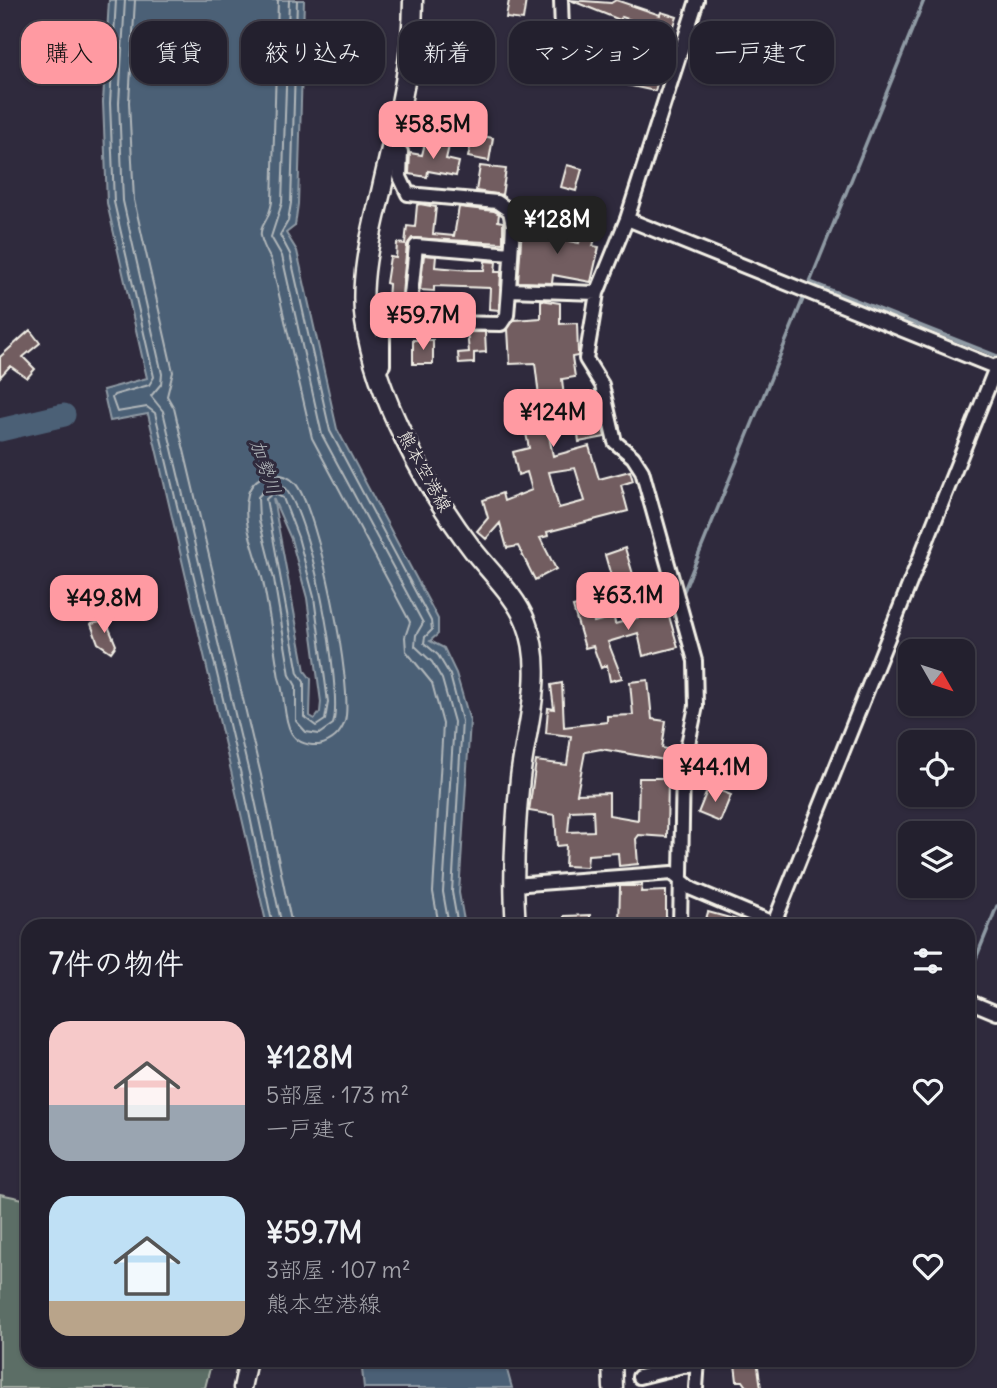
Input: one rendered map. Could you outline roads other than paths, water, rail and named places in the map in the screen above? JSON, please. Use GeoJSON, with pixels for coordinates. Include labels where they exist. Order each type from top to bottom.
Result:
{"type":"FeatureCollection","features":[{"type":"Feature","properties":{"kind":"main road","name":"熊本空港線"},"geometry":{"type":"LineString","coordinates":[[414,0],[406,70],[364,273],[365,322],[377,371],[400,426],[446,511],[525,621],[535,678],[520,777],[513,885],[515,919]]}},
{"type":"Feature","properties":{"kind":"main road"},"geometry":{"type":"LineString","coordinates":[[612,1367],[613,1388]]}},
{"type":"Feature","properties":{"kind":"street"},"geometry":{"type":"LineString","coordinates":[[561,0],[562,21]]}},
{"type":"Feature","properties":{"kind":"street"},"geometry":{"type":"LineString","coordinates":[[680,919],[683,768],[696,706],[695,660],[642,471],[633,457],[615,442],[602,385],[586,359],[597,293],[627,219],[697,0]]}},
{"type":"Feature","properties":{"kind":"street"},"geometry":{"type":"LineString","coordinates":[[377,371],[383,365],[383,326],[390,322],[501,324],[507,316],[509,290],[513,225],[510,211],[505,204],[408,194],[400,177],[401,152],[391,147]]}},
{"type":"Feature","properties":{"kind":"street"},"geometry":{"type":"LineString","coordinates":[[627,219],[997,367],[779,919]]}},
{"type":"Feature","properties":{"kind":"street"},"geometry":{"type":"LineString","coordinates":[[411,295],[416,246],[511,254]]}},
{"type":"Feature","properties":{"kind":"street"},"geometry":{"type":"LineString","coordinates":[[509,290],[597,293]]}},
{"type":"Feature","properties":{"kind":"street"},"geometry":{"type":"LineString","coordinates":[[513,885],[672,873],[692,889],[765,919]]}},
{"type":"Feature","properties":{"kind":"street"},"geometry":{"type":"LineString","coordinates":[[975,1004],[997,1013]]}},
{"type":"Feature","properties":{"kind":"street"},"geometry":{"type":"LineString","coordinates":[[242,1388],[246,1367]]}},
{"type":"Feature","properties":{"kind":"street"},"geometry":{"type":"LineString","coordinates":[[639,1377],[678,1367]]}},
{"type":"Feature","properties":{"kind":"street"},"geometry":{"type":"LineString","coordinates":[[695,1388],[698,1367]]}},
{"type":"Feature","properties":{"kind":"water","name":"加勢川"},"geometry":{"type":"Polygon","coordinates":[[[109,0],[304,0],[303,21],[241,21],[241,84],[302,84],[298,204],[295,226],[286,233],[297,251],[337,429],[438,619],[438,634],[430,641],[444,648],[456,673],[470,721],[459,893],[464,919],[265,919],[148,414],[110,421],[103,390],[147,378],[107,203],[104,84],[117,84],[117,21],[108,21],[109,0]],[[273,498],[305,671],[311,679],[310,716],[315,719],[320,712],[321,702],[307,598],[291,539],[273,498]]]}},
{"type":"Feature","properties":{"kind":"water"},"geometry":{"type":"Polygon","coordinates":[[[362,1367],[508,1367],[512,1388],[364,1388],[362,1367]]]}},
{"type":"Feature","properties":{"kind":"waterway"},"geometry":{"type":"LineString","coordinates":[[924,0],[810,282],[997,356]]}},
{"type":"Feature","properties":{"kind":"waterway"},"geometry":{"type":"LineString","coordinates":[[681,598],[810,282]]}},
{"type":"Feature","properties":{"kind":"waterway"},"geometry":{"type":"LineString","coordinates":[[0,430],[64,415]]}},
{"type":"Feature","properties":{"kind":"waterway"},"geometry":{"type":"LineString","coordinates":[[975,961],[997,906]]}}]}
